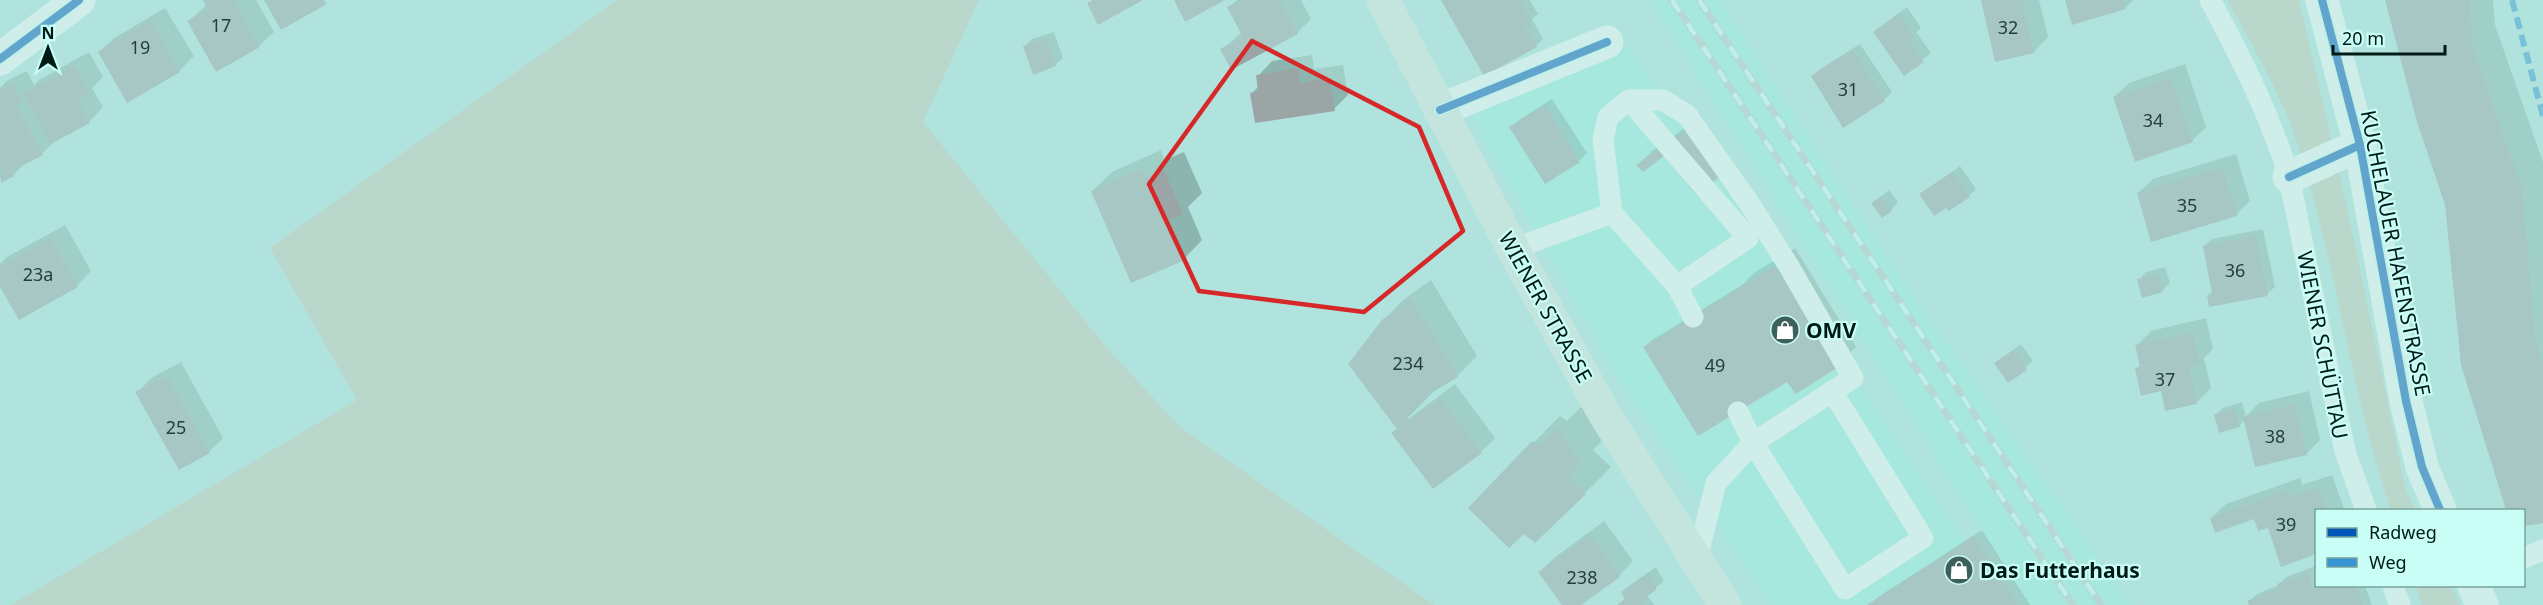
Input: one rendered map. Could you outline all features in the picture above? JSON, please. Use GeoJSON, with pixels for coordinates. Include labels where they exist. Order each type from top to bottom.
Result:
{"type":"FeatureCollection","features":[{"type":"Feature","properties":{"kind":"main road","name":"WIENER STRASSE"},"geometry":{"type":"LineString","coordinates":[[1383,0],[1513,249],[1605,415],[1725,605]]}},
{"type":"Feature","properties":{"kind":"street"},"geometry":{"type":"LineString","coordinates":[[0,59],[79,0]]}},
{"type":"Feature","properties":{"kind":"street","name":"KUCHELAUER HAFENSTRASSE"},"geometry":{"type":"LineString","coordinates":[[2322,0],[2360,145],[2406,401],[2422,467],[2440,509]]}},
{"type":"Feature","properties":{"kind":"street"},"geometry":{"type":"LineString","coordinates":[[1440,110],[1607,42]]}},
{"type":"Feature","properties":{"kind":"street"},"geometry":{"type":"LineString","coordinates":[[2289,177],[2360,145]]}},
{"type":"Feature","properties":{"kind":"street"},"geometry":{"type":"LineString","coordinates":[[2475,587],[2482,605]]}},
{"type":"Feature","properties":{"kind":"lane","name":"WIENER SCHÜTTAU"},"geometry":{"type":"LineString","coordinates":[[2210,0],[2249,71],[2289,177],[2345,451],[2366,509]]}},
{"type":"Feature","properties":{"kind":"lane"},"geometry":{"type":"LineString","coordinates":[[1629,100],[1748,238],[1677,286]]}},
{"type":"Feature","properties":{"kind":"lane"},"geometry":{"type":"LineString","coordinates":[[1693,317],[1677,286],[1612,213],[1603,140],[1608,117],[1629,100],[1663,100],[1687,115],[1749,203],[1790,268],[1853,378],[1753,443],[1716,483],[1696,559]]}},
{"type":"Feature","properties":{"kind":"lane"},"geometry":{"type":"LineString","coordinates":[[1513,249],[1612,213]]}},
{"type":"Feature","properties":{"kind":"lane"},"geometry":{"type":"LineString","coordinates":[[1738,412],[1753,443],[1845,589],[1923,538],[1832,391]]}},
{"type":"Feature","properties":{"kind":"lane"},"geometry":{"type":"LineString","coordinates":[[2525,557],[2543,550]]}},
{"type":"Feature","properties":{"kind":"lane"},"geometry":{"type":"LineString","coordinates":[[2394,587],[2400,605]]}},
{"type":"Feature","properties":{"kind":"highlighted area"},"geometry":{"type":"Polygon","coordinates":[[[1252,41],[1419,127],[1463,231],[1364,312],[1199,291],[1149,184],[1252,41]]]}},
{"type":"Feature","properties":{"kind":"shaded area"},"geometry":{"type":"Polygon","coordinates":[[[617,0],[979,0],[923,122],[1107,348],[1180,427],[1434,605],[11,605],[357,400],[270,248],[617,0]]]}},
{"type":"Feature","properties":{"kind":"shaded area"},"geometry":{"type":"Polygon","coordinates":[[[1648,0],[1719,0],[1919,304],[2132,605],[2028,605],[1648,0]]]}},
{"type":"Feature","properties":{"kind":"shaded area"},"geometry":{"type":"Polygon","coordinates":[[[2227,0],[2299,0],[2346,202],[2406,491],[2415,509],[2391,509],[2364,418],[2310,185],[2289,121],[2255,50],[2227,0]]]}},
{"type":"Feature","properties":{"kind":"shaded area"},"geometry":{"type":"Polygon","coordinates":[[[1627,45],[2009,605],[1772,605],[1621,385],[1464,105],[1627,45]]]}},
{"type":"Feature","properties":{"kind":"shaded area"},"geometry":{"type":"Polygon","coordinates":[[[2416,587],[2451,587],[2460,605],[2422,605],[2416,587]]]}},
{"type":"Feature","properties":{"kind":"building"},"geometry":{"type":"Polygon","coordinates":[[[203,0],[233,0],[260,47],[216,72],[187,21],[208,9],[203,0]]]}},
{"type":"Feature","properties":{"kind":"building"},"geometry":{"type":"Polygon","coordinates":[[[264,0],[324,0],[327,4],[281,30],[264,0]]]}},
{"type":"Feature","properties":{"kind":"building"},"geometry":{"type":"Polygon","coordinates":[[[1093,0],[1143,0],[1098,25],[1087,3],[1093,0]]]}},
{"type":"Feature","properties":{"kind":"building"},"geometry":{"type":"Polygon","coordinates":[[[1174,0],[1225,0],[1185,22],[1174,0]]]}},
{"type":"Feature","properties":{"kind":"building"},"geometry":{"type":"Polygon","coordinates":[[[1241,0],[1279,0],[1298,34],[1231,70],[1220,49],[1243,37],[1227,7],[1241,0]]]}},
{"type":"Feature","properties":{"kind":"building"},"geometry":{"type":"Polygon","coordinates":[[[1441,0],[1519,0],[1531,22],[1525,26],[1537,47],[1484,76],[1441,0]]]}},
{"type":"Feature","properties":{"kind":"building"},"geometry":{"type":"Polygon","coordinates":[[[1981,0],[2022,0],[2034,53],[1995,62],[1981,0]]]}},
{"type":"Feature","properties":{"kind":"building"},"geometry":{"type":"Polygon","coordinates":[[[2065,0],[2123,0],[2126,9],[2072,25],[2065,0]]]}},
{"type":"Feature","properties":{"kind":"building"},"geometry":{"type":"Polygon","coordinates":[[[2385,0],[2469,0],[2473,48],[2522,189],[2535,338],[2543,364],[2543,523],[2525,526],[2525,509],[2506,509],[2461,365],[2445,205],[2417,122],[2385,0]]]}},
{"type":"Feature","properties":{"kind":"building"},"geometry":{"type":"Polygon","coordinates":[[[1899,13],[1914,36],[1909,40],[1924,62],[1904,76],[1873,32],[1899,13]]]}},
{"type":"Feature","properties":{"kind":"building"},"geometry":{"type":"Polygon","coordinates":[[[150,21],[180,72],[127,103],[98,52],[150,21]]]}},
{"type":"Feature","properties":{"kind":"building"},"geometry":{"type":"Polygon","coordinates":[[[1046,38],[1056,66],[1033,75],[1023,46],[1046,38]]]}},
{"type":"Feature","properties":{"kind":"building"},"geometry":{"type":"Polygon","coordinates":[[[1853,50],[1885,101],[1843,128],[1811,76],[1853,50]]]}},
{"type":"Feature","properties":{"kind":"building"},"geometry":{"type":"Polygon","coordinates":[[[74,66],[90,93],[77,100],[90,123],[51,144],[23,94],[74,66]]]}},
{"type":"Feature","properties":{"kind":"building"},"geometry":{"type":"Polygon","coordinates":[[[1298,68],[1300,83],[1329,78],[1335,111],[1255,123],[1250,93],[1258,91],[1256,75],[1298,68]]]}},
{"type":"Feature","properties":{"kind":"building"},"geometry":{"type":"Polygon","coordinates":[[[2170,78],[2193,142],[2135,162],[2113,97],[2170,78]]]}},
{"type":"Feature","properties":{"kind":"building"},"geometry":{"type":"Polygon","coordinates":[[[12,84],[22,102],[16,105],[43,155],[12,171],[14,176],[1,183],[0,90],[12,84]]]}},
{"type":"Feature","properties":{"kind":"building"},"geometry":{"type":"Polygon","coordinates":[[[1545,105],[1580,162],[1545,184],[1509,127],[1545,105]]]}},
{"type":"Feature","properties":{"kind":"building"},"geometry":{"type":"Polygon","coordinates":[[[1684,132],[1719,177],[1697,196],[1664,156],[1643,172],[1636,165],[1684,132]]]}},
{"type":"Feature","properties":{"kind":"building"},"geometry":{"type":"Polygon","coordinates":[[[2222,167],[2237,216],[2151,242],[2137,193],[2222,167]]]}},
{"type":"Feature","properties":{"kind":"building"},"geometry":{"type":"Polygon","coordinates":[[[1141,169],[1145,178],[1164,170],[1183,214],[1166,221],[1183,261],[1131,283],[1091,191],[1141,169]]]}},
{"type":"Feature","properties":{"kind":"building"},"geometry":{"type":"Polygon","coordinates":[[[1952,172],[1970,197],[1949,211],[1946,208],[1934,216],[1919,194],[1952,172]]]}},
{"type":"Feature","properties":{"kind":"building"},"geometry":{"type":"Polygon","coordinates":[[[1881,196],[1892,211],[1882,218],[1871,203],[1881,196]]]}},
{"type":"Feature","properties":{"kind":"building"},"geometry":{"type":"Polygon","coordinates":[[[2256,236],[2268,296],[2209,307],[2207,295],[2212,294],[2203,246],[2256,236]]]}},
{"type":"Feature","properties":{"kind":"building"},"geometry":{"type":"Polygon","coordinates":[[[50,238],[78,287],[19,320],[0,287],[0,266],[50,238]]]}},
{"type":"Feature","properties":{"kind":"building","name":"OMV"},"geometry":{"type":"Polygon","coordinates":[[[1775,266],[1837,368],[1796,394],[1787,382],[1698,436],[1643,347],[1775,266]]]}},
{"type":"Feature","properties":{"kind":"building"},"geometry":{"type":"Polygon","coordinates":[[[2158,274],[2163,292],[2142,298],[2137,279],[2158,274]]]}},
{"type":"Feature","properties":{"kind":"building"},"geometry":{"type":"Polygon","coordinates":[[[1411,298],[1458,377],[1433,392],[1397,429],[1348,364],[1382,320],[1411,298]]]}},
{"type":"Feature","properties":{"kind":"building"},"geometry":{"type":"Polygon","coordinates":[[[2192,332],[2200,365],[2189,367],[2197,404],[2165,411],[2161,391],[2141,396],[2135,368],[2140,367],[2135,345],[2192,332]]]}},
{"type":"Feature","properties":{"kind":"building"},"geometry":{"type":"Polygon","coordinates":[[[2013,350],[2027,370],[2008,383],[1994,363],[2013,350]]]}},
{"type":"Feature","properties":{"kind":"building"},"geometry":{"type":"Polygon","coordinates":[[[167,376],[210,453],[179,470],[135,392],[167,376]]]}},
{"type":"Feature","properties":{"kind":"building"},"geometry":{"type":"Polygon","coordinates":[[[1440,398],[1482,453],[1433,489],[1391,433],[1440,398]]]}},
{"type":"Feature","properties":{"kind":"building"},"geometry":{"type":"Polygon","coordinates":[[[2295,404],[2307,455],[2255,467],[2243,417],[2295,404]]]}},
{"type":"Feature","properties":{"kind":"building"},"geometry":{"type":"Polygon","coordinates":[[[2235,409],[2240,427],[2219,433],[2214,414],[2235,409]]]}},
{"type":"Feature","properties":{"kind":"building"},"geometry":{"type":"Polygon","coordinates":[[[1557,428],[1580,464],[1568,477],[1586,494],[1535,543],[1524,534],[1509,548],[1468,508],[1532,441],[1540,446],[1557,428]]]}},
{"type":"Feature","properties":{"kind":"building"},"geometry":{"type":"Polygon","coordinates":[[[2318,488],[2326,509],[2315,509],[2315,554],[2281,567],[2268,528],[2258,531],[2254,519],[2215,533],[2210,518],[2286,491],[2288,498],[2318,488]]]}},
{"type":"Feature","properties":{"kind":"building"},"geometry":{"type":"Polygon","coordinates":[[[1590,535],[1620,577],[1581,605],[1562,605],[1538,572],[1590,535]]]}},
{"type":"Feature","properties":{"kind":"building","name":"Das Futterhaus"},"geometry":{"type":"Polygon","coordinates":[[[1974,536],[2018,605],[1867,605],[1974,536]]]}},
{"type":"Feature","properties":{"kind":"building"},"geometry":{"type":"Polygon","coordinates":[[[2308,572],[2312,587],[2356,587],[2362,605],[2249,605],[2247,601],[2278,589],[2277,584],[2308,572]]]}},
{"type":"Feature","properties":{"kind":"building"},"geometry":{"type":"Polygon","coordinates":[[[1648,573],[1657,589],[1640,602],[1642,605],[1618,605],[1625,599],[1621,592],[1648,573]]]}},
{"type":"Feature","properties":{"kind":"railway"},"geometry":{"type":"LineString","coordinates":[[1672,0],[2073,605]]}},
{"type":"Feature","properties":{"kind":"railway"},"geometry":{"type":"LineString","coordinates":[[1699,0],[2101,605]]}},
{"type":"Feature","properties":{"kind":"marked path"},"geometry":{"type":"LineString","coordinates":[[2512,0],[2543,116]]}},
{"type":"Feature","properties":{"kind":"cycle path"},"geometry":{"type":"LineString","coordinates":[[0,59],[79,0]]}},
{"type":"Feature","properties":{"kind":"cycle path"},"geometry":{"type":"LineString","coordinates":[[2322,0],[2360,145],[2406,401],[2422,467],[2440,509]]}},
{"type":"Feature","properties":{"kind":"cycle path"},"geometry":{"type":"LineString","coordinates":[[1440,110],[1607,42]]}},
{"type":"Feature","properties":{"kind":"cycle path"},"geometry":{"type":"LineString","coordinates":[[2289,177],[2360,145]]}},
{"type":"Feature","properties":{"kind":"place","name":"OMV"},"geometry":{"type":"Point","coordinates":[1785,330]}},
{"type":"Feature","properties":{"kind":"place","name":"Das Futterhaus"},"geometry":{"type":"Point","coordinates":[1959,570]}}]}
